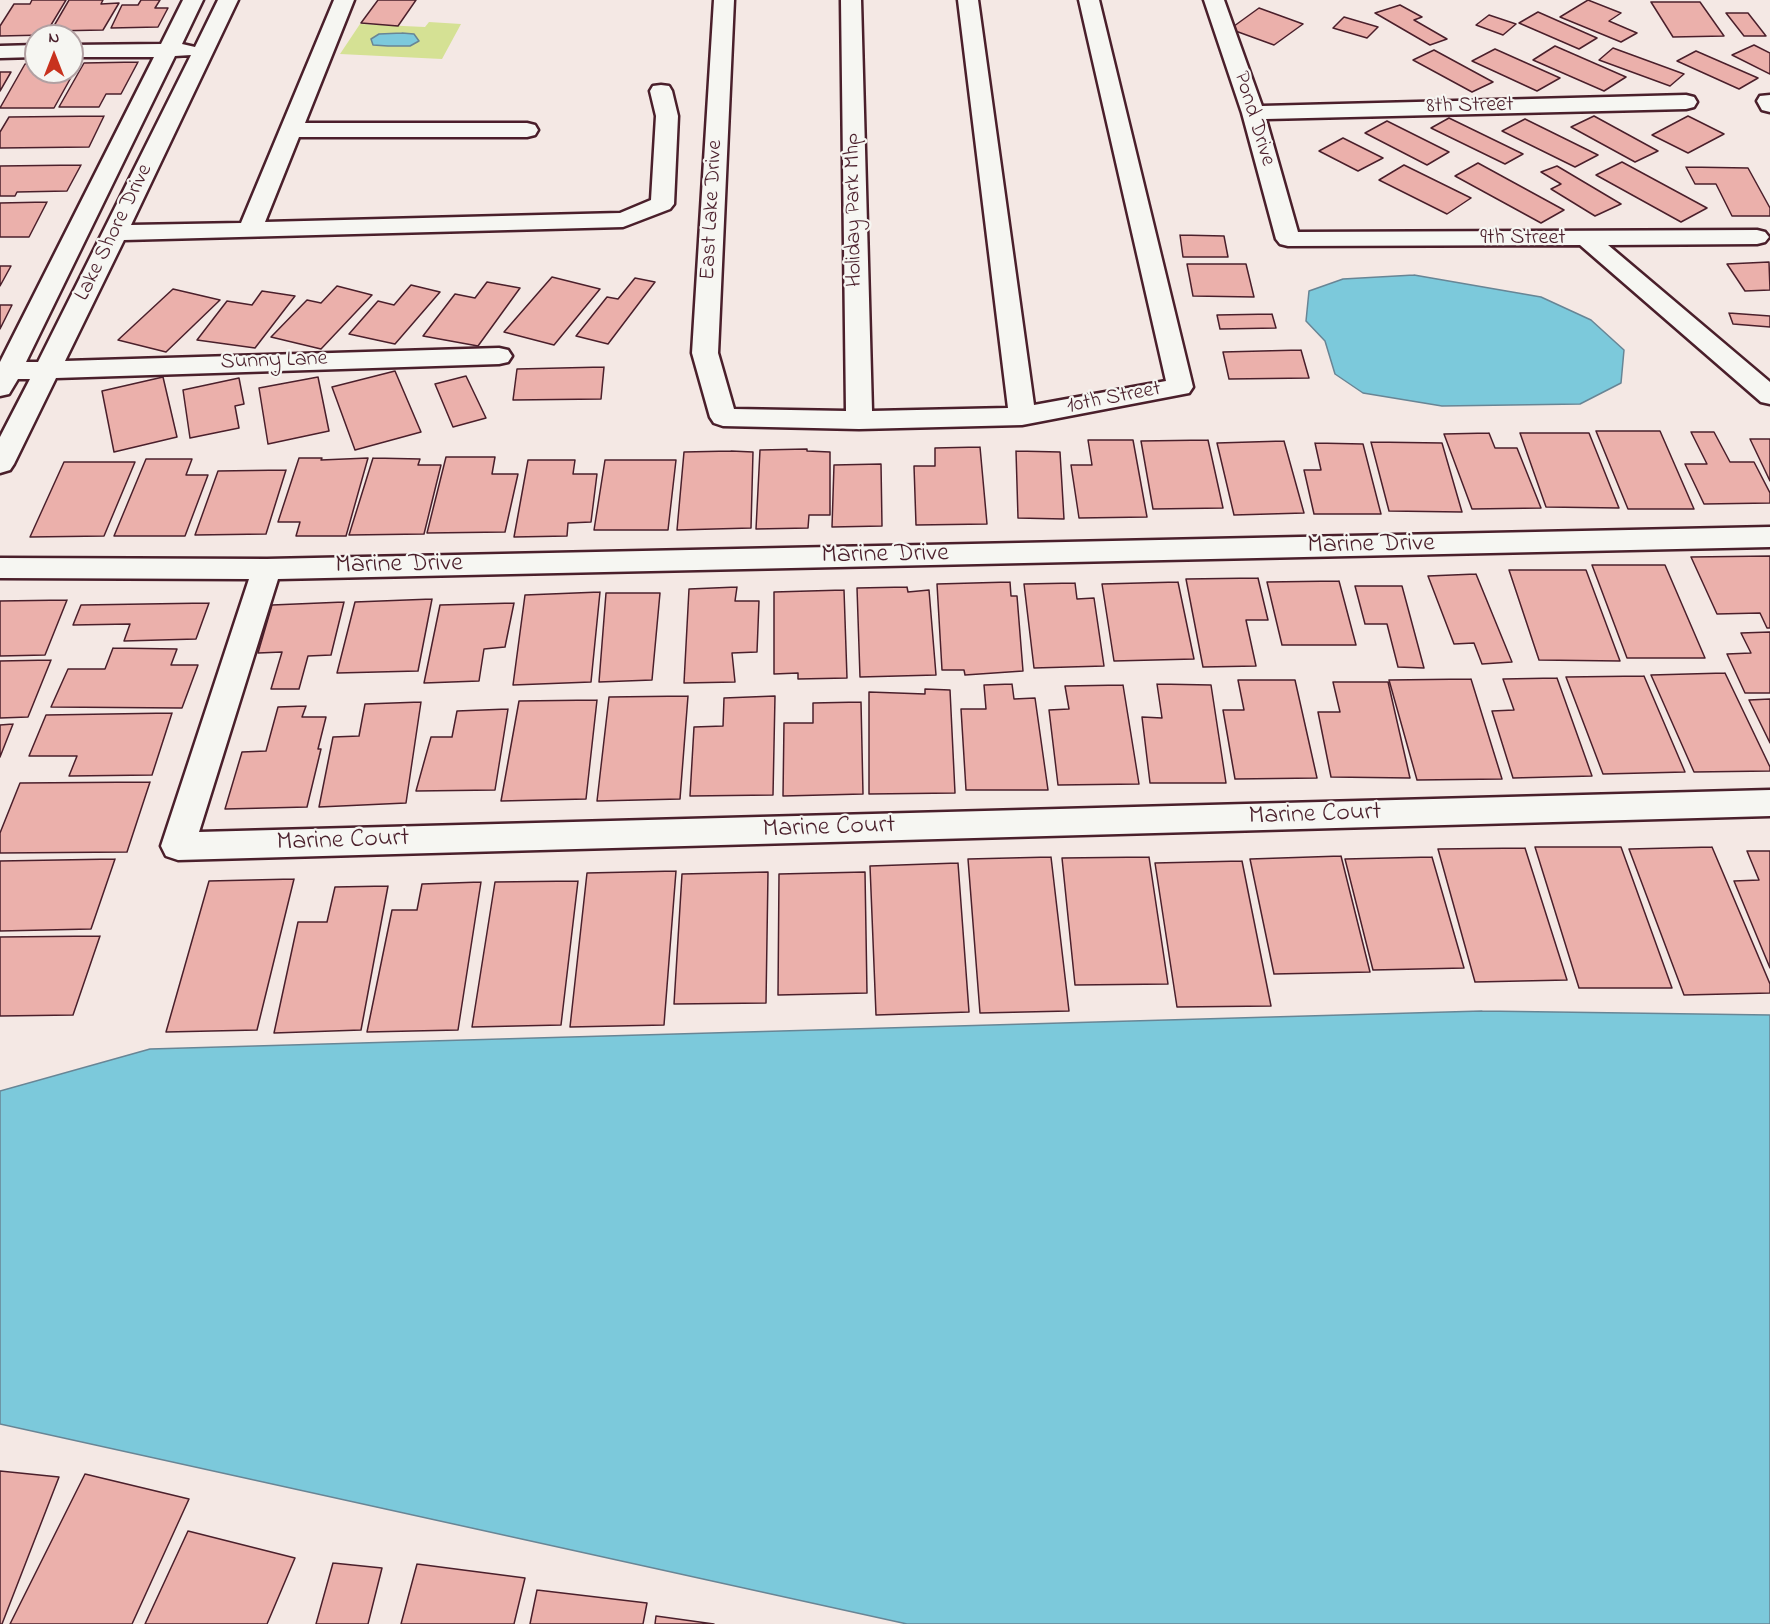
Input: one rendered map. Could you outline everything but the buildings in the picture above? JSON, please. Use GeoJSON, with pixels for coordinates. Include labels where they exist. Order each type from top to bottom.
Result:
{"type":"FeatureCollection","features":[{"type":"Feature","properties":{"kind":"street"},"geometry":{"type":"LineString","coordinates":[[4,380],[193,0]]}},
{"type":"Feature","properties":{"kind":"street","name":"Lake Shore Drive"},"geometry":{"type":"LineString","coordinates":[[0,464],[112,241],[228,0]]}},
{"type":"Feature","properties":{"kind":"street"},"geometry":{"type":"LineString","coordinates":[[250,230],[344,0]]}},
{"type":"Feature","properties":{"kind":"street","name":"East Lake Drive"},"geometry":{"type":"LineString","coordinates":[[723,417],[705,352],[724,0]]}},
{"type":"Feature","properties":{"kind":"street","name":"Holiday Park Mhp"},"geometry":{"type":"LineString","coordinates":[[851,0],[859,420]]}},
{"type":"Feature","properties":{"kind":"street"},"geometry":{"type":"LineString","coordinates":[[968,0],[1022,417]]}},
{"type":"Feature","properties":{"kind":"street","name":"10th Street"},"geometry":{"type":"LineString","coordinates":[[723,417],[859,420],[1022,417],[1180,387],[1089,0]]}},
{"type":"Feature","properties":{"kind":"street","name":"Pond Drive"},"geometry":{"type":"LineString","coordinates":[[1214,0],[1253,113],[1288,239]]}},
{"type":"Feature","properties":{"kind":"street"},"geometry":{"type":"LineString","coordinates":[[84,51],[205,49]]}},
{"type":"Feature","properties":{"kind":"street"},"geometry":{"type":"LineString","coordinates":[[0,52],[24,51]]}},
{"type":"Feature","properties":{"kind":"street"},"geometry":{"type":"LineString","coordinates":[[69,249],[112,241],[250,230],[624,220],[662,204],[667,116],[661,91]]}},
{"type":"Feature","properties":{"kind":"street","name":"8th Street"},"geometry":{"type":"LineString","coordinates":[[1253,113],[1686,102]]}},
{"type":"Feature","properties":{"kind":"street"},"geometry":{"type":"LineString","coordinates":[[291,130],[527,130]]}},
{"type":"Feature","properties":{"kind":"street"},"geometry":{"type":"LineString","coordinates":[[117,156],[153,156]]}},
{"type":"Feature","properties":{"kind":"street","name":"9th Street"},"geometry":{"type":"LineString","coordinates":[[1288,239],[1757,237]]}},
{"type":"Feature","properties":{"kind":"street"},"geometry":{"type":"LineString","coordinates":[[1586,238],[1770,396]]}},
{"type":"Feature","properties":{"kind":"street","name":"Sunny Lane"},"geometry":{"type":"LineString","coordinates":[[4,380],[48,369],[499,356]]}},
{"type":"Feature","properties":{"kind":"street","name":"Marine Drive"},"geometry":{"type":"LineString","coordinates":[[0,568],[267,569],[1770,537]]}},
{"type":"Feature","properties":{"kind":"street","name":"Marine Court"},"geometry":{"type":"LineString","coordinates":[[267,569],[178,846],[1770,803]]}},
{"type":"Feature","properties":{"kind":"green space"},"geometry":{"type":"Polygon","coordinates":[[[429,22],[461,24],[442,59],[340,54],[360,24],[425,27],[429,22]]]}},
{"type":"Feature","properties":{"kind":"water"},"geometry":{"type":"Polygon","coordinates":[[[379,34],[414,34],[419,41],[410,46],[388,46],[373,45],[371,39],[379,34]]]}},
{"type":"Feature","properties":{"kind":"water"},"geometry":{"type":"Polygon","coordinates":[[[1414,275],[1541,297],[1591,320],[1624,350],[1621,383],[1580,404],[1442,406],[1363,393],[1335,374],[1325,341],[1306,321],[1309,291],[1343,279],[1414,275]]]}},
{"type":"Feature","properties":{"kind":"water"},"geometry":{"type":"Polygon","coordinates":[[[1482,1011],[1770,1015],[1770,1624],[907,1624],[0,1424],[0,1091],[150,1049],[1482,1011]]]}}]}
